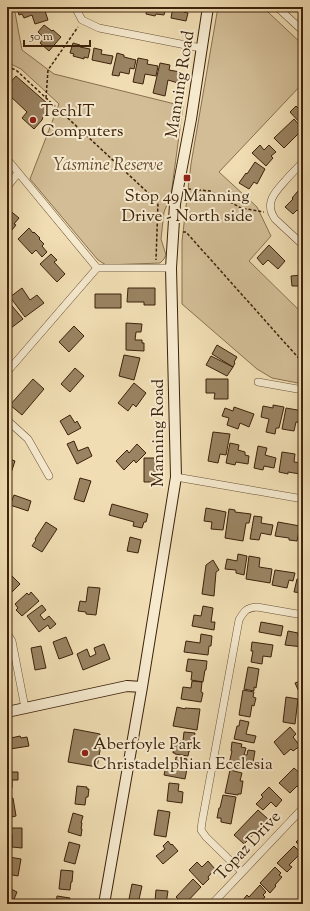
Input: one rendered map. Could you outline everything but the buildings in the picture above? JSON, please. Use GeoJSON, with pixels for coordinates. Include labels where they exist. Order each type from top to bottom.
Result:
{"type":"FeatureCollection","features":[{"type":"Feature","properties":{"kind":"street"},"geometry":{"type":"LineString","coordinates":[[75,7],[82,20],[99,28],[202,48]]}},
{"type":"Feature","properties":{"kind":"street","name":"Manning Road"},"geometry":{"type":"LineString","coordinates":[[104,904],[142,687],[176,477],[171,268],[175,204],[191,119],[208,7]]}},
{"type":"Feature","properties":{"kind":"street"},"geometry":{"type":"LineString","coordinates":[[277,7],[303,31]]}},
{"type":"Feature","properties":{"kind":"street"},"geometry":{"type":"LineString","coordinates":[[7,159],[97,268]]}},
{"type":"Feature","properties":{"kind":"street"},"geometry":{"type":"LineString","coordinates":[[303,162],[276,190],[270,206],[275,219],[303,245]]}},
{"type":"Feature","properties":{"kind":"street"},"geometry":{"type":"LineString","coordinates":[[7,187],[18,173]]}},
{"type":"Feature","properties":{"kind":"street"},"geometry":{"type":"LineString","coordinates":[[7,372],[97,268],[171,268]]}},
{"type":"Feature","properties":{"kind":"street"},"geometry":{"type":"LineString","coordinates":[[258,382],[303,390]]}},
{"type":"Feature","properties":{"kind":"street"},"geometry":{"type":"LineString","coordinates":[[7,420],[28,438],[48,476]]}},
{"type":"Feature","properties":{"kind":"street"},"geometry":{"type":"LineString","coordinates":[[176,477],[303,499]]}},
{"type":"Feature","properties":{"kind":"street"},"geometry":{"type":"LineString","coordinates":[[242,872],[206,837],[201,830],[239,620],[243,612],[257,607],[303,615]]}},
{"type":"Feature","properties":{"kind":"street"},"geometry":{"type":"LineString","coordinates":[[7,633],[12,641],[25,708]]}},
{"type":"Feature","properties":{"kind":"street"},"geometry":{"type":"LineString","coordinates":[[7,712],[127,686],[142,687]]}},
{"type":"Feature","properties":{"kind":"street","name":"Topaz Drive"},"geometry":{"type":"LineString","coordinates":[[212,904],[303,808]]}},
{"type":"Feature","properties":{"kind":"path"},"geometry":{"type":"LineString","coordinates":[[46,98],[48,70],[82,20]]}},
{"type":"Feature","properties":{"kind":"path"},"geometry":{"type":"LineString","coordinates":[[7,67],[16,70],[158,202],[156,268]]}},
{"type":"Feature","properties":{"kind":"path"},"geometry":{"type":"LineString","coordinates":[[178,188],[210,191],[241,208],[272,214]]}},
{"type":"Feature","properties":{"kind":"path"},"geometry":{"type":"LineString","coordinates":[[174,232],[186,232],[303,363]]}},
{"type":"Feature","properties":{"kind":"green space","name":"Yasmine Reserve"},"geometry":{"type":"Polygon","coordinates":[[[7,7],[14,7],[22,50],[54,74],[183,106],[171,195],[164,212],[161,239],[166,255],[160,263],[106,265],[98,260],[30,179],[59,104],[21,69],[7,62],[7,7]]]}},
{"type":"Feature","properties":{"kind":"green space"},"geometry":{"type":"Polygon","coordinates":[[[218,7],[258,7],[268,12],[303,45],[303,83],[219,172],[257,207],[271,236],[249,261],[303,314],[303,384],[272,378],[257,369],[182,304],[182,241],[191,164],[218,7]]]}},
{"type":"Feature","properties":{"kind":"place","name":"TechIT Computers"},"geometry":{"type":"Point","coordinates":[33,120]}},
{"type":"Feature","properties":{"kind":"place","name":"Stop 49 Manning Drive - North side"},"geometry":{"type":"Point","coordinates":[187,178]}},
{"type":"Feature","properties":{"kind":"place","name":"Aberfoyle Park Christadelphian Ecclesia"},"geometry":{"type":"Point","coordinates":[85,753]}}]}
